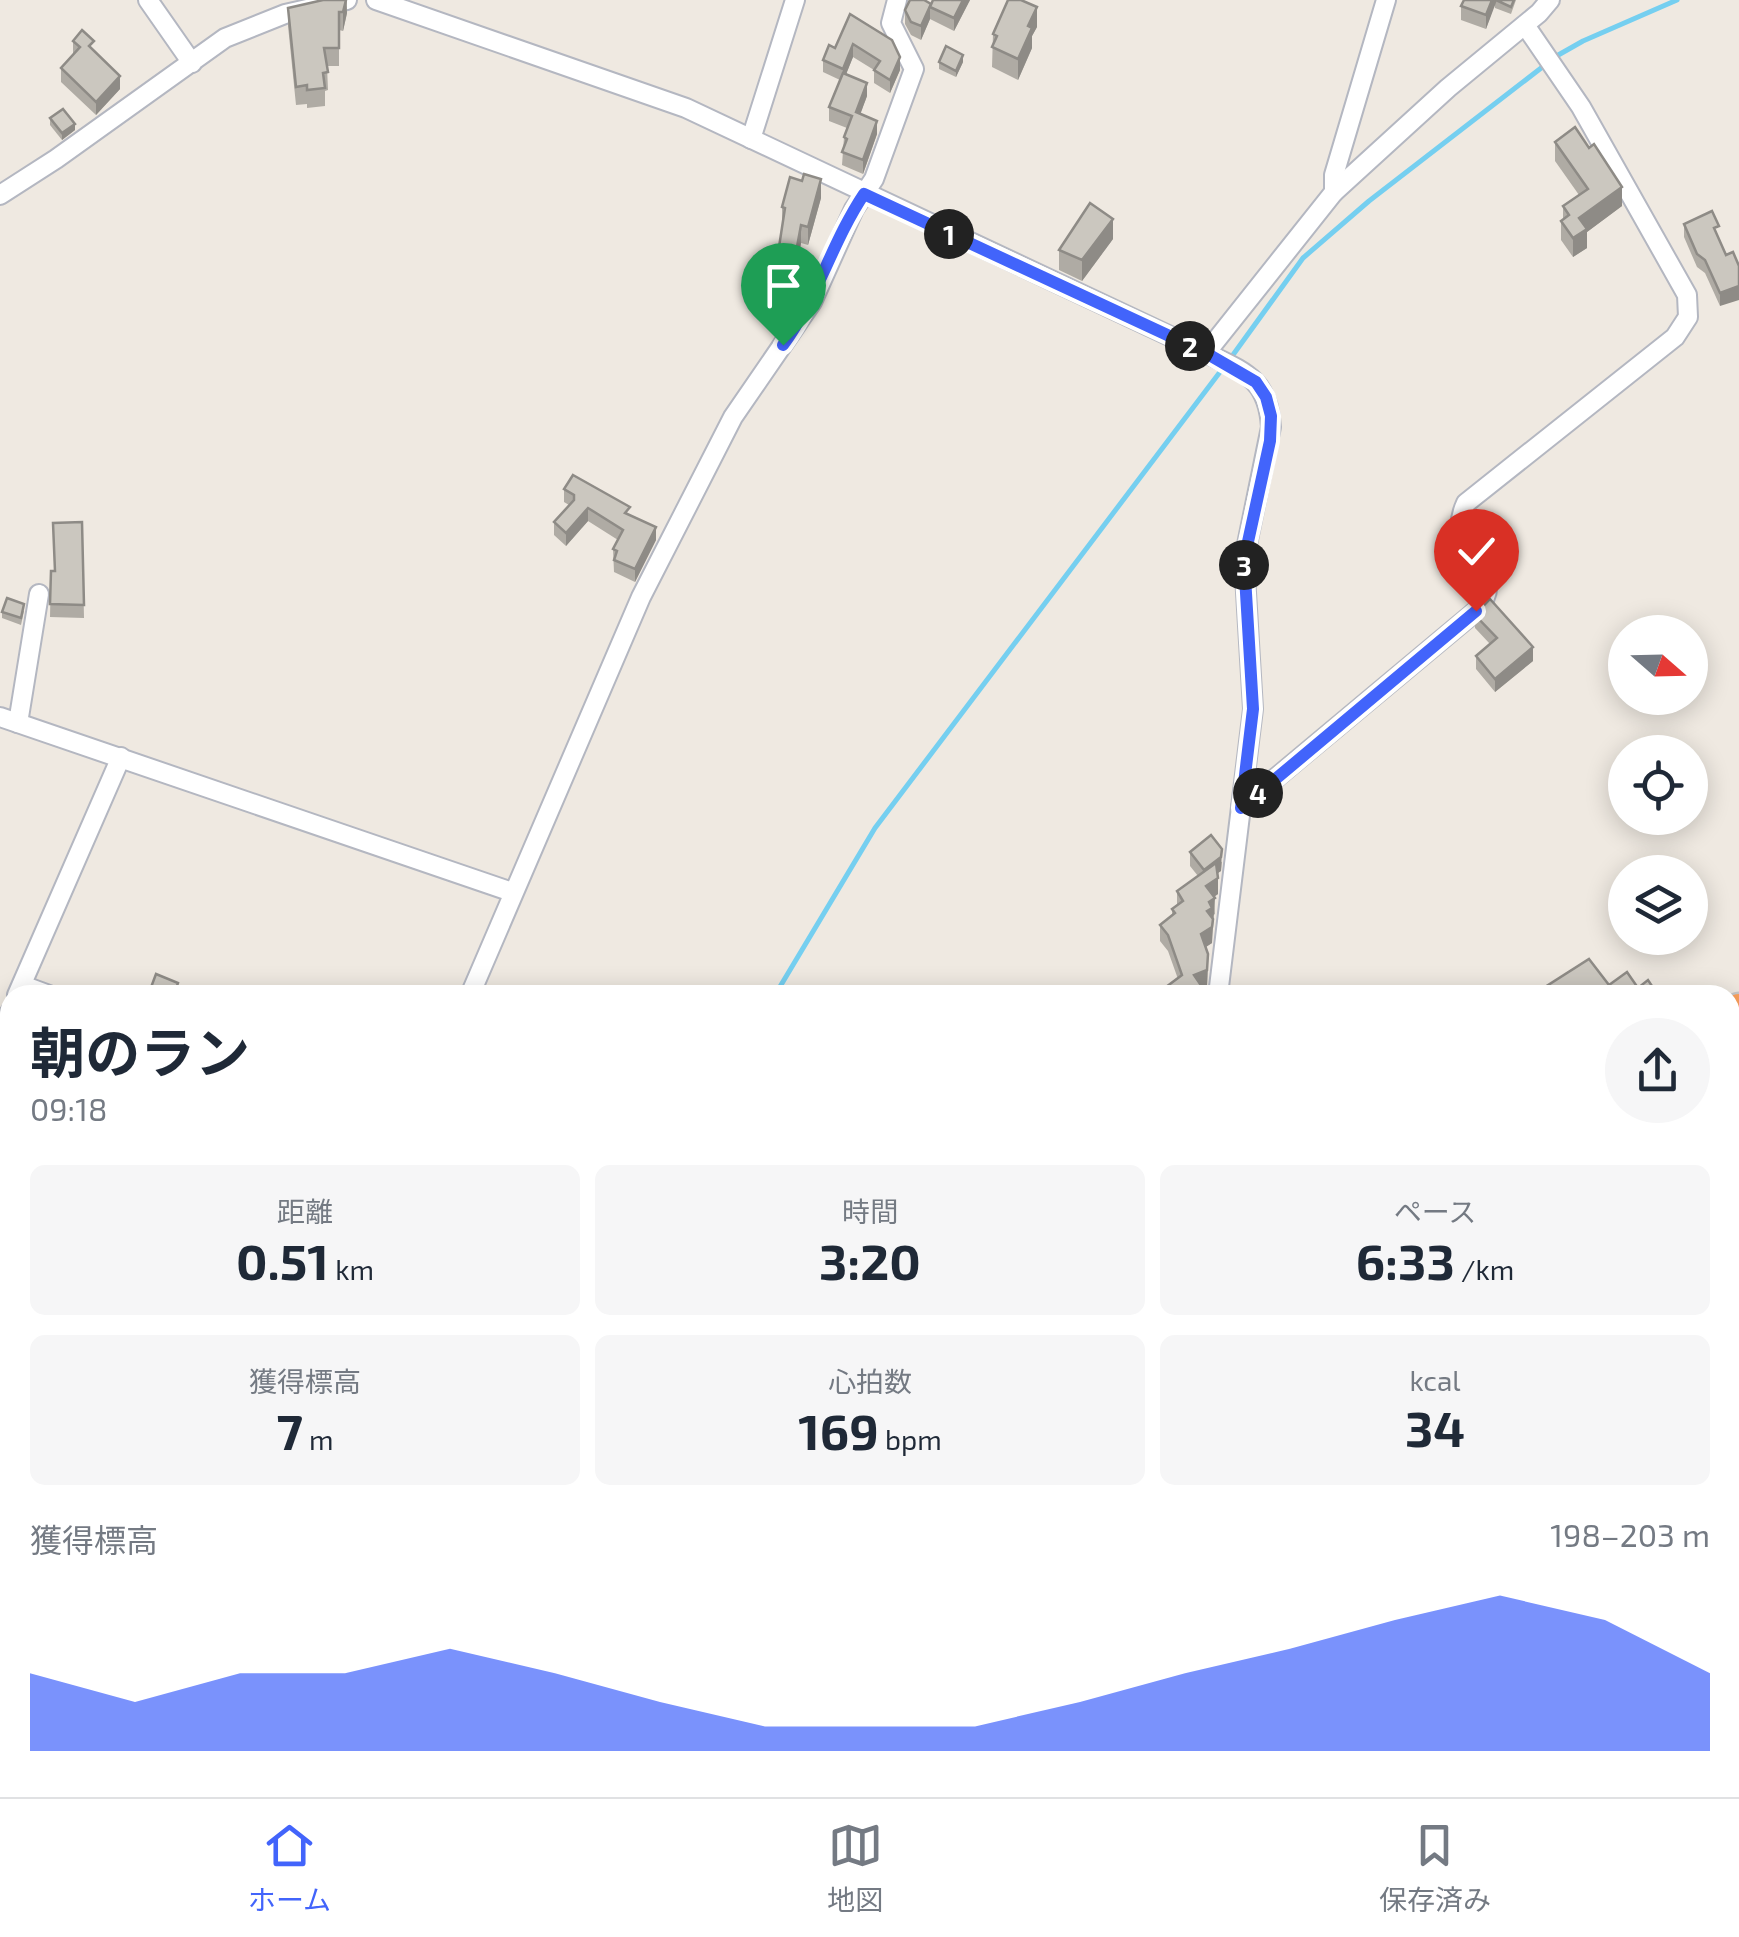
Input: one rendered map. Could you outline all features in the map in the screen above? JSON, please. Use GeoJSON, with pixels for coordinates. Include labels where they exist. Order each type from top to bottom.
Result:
{"type":"FeatureCollection","features":[{"type":"Feature","properties":{"kind":"street"},"geometry":{"type":"LineString","coordinates":[[148,0],[192,63]]}},
{"type":"Feature","properties":{"kind":"street"},"geometry":{"type":"LineString","coordinates":[[0,194],[56,160],[225,38],[285,14],[347,0]]}},
{"type":"Feature","properties":{"kind":"street"},"geometry":{"type":"LineString","coordinates":[[376,0],[640,90],[1206,353],[1256,382],[1266,397],[1271,416],[1270,441],[1244,560],[1253,709],[1219,985]]}},
{"type":"Feature","properties":{"kind":"street"},"geometry":{"type":"LineString","coordinates":[[752,140],[795,0]]}},
{"type":"Feature","properties":{"kind":"street"},"geometry":{"type":"LineString","coordinates":[[474,985],[650,580],[733,417],[801,321],[854,209],[874,178],[914,69],[891,24],[897,0]]}},
{"type":"Feature","properties":{"kind":"street"},"geometry":{"type":"LineString","coordinates":[[1334,192],[1334,175],[1386,0]]}},
{"type":"Feature","properties":{"kind":"street"},"geometry":{"type":"LineString","coordinates":[[1206,353],[1334,192],[1550,0]]}},
{"type":"Feature","properties":{"kind":"street"},"geometry":{"type":"LineString","coordinates":[[1241,808],[1483,604],[1488,584],[1460,534],[1466,503],[1676,337],[1688,317],[1688,295],[1581,107],[1525,25]]}},
{"type":"Feature","properties":{"kind":"street"},"geometry":{"type":"LineString","coordinates":[[39,594],[9,720],[512,892]]}},
{"type":"Feature","properties":{"kind":"street"},"geometry":{"type":"LineString","coordinates":[[22,985],[121,757]]}},
{"type":"Feature","properties":{"kind":"building"},"geometry":{"type":"Polygon","coordinates":[[[323,0],[346,0],[343,12],[339,12],[339,48],[324,48],[328,72],[323,73],[325,88],[307,90],[307,85],[296,87],[288,8],[323,0]]]}},
{"type":"Feature","properties":{"kind":"building"},"geometry":{"type":"Polygon","coordinates":[[[910,0],[931,4],[921,26],[911,22],[905,10],[910,0]]]}},
{"type":"Feature","properties":{"kind":"building"},"geometry":{"type":"Polygon","coordinates":[[[933,0],[963,0],[954,18],[930,7],[933,0]]]}},
{"type":"Feature","properties":{"kind":"building"},"geometry":{"type":"Polygon","coordinates":[[[1008,0],[1021,0],[1037,7],[1018,59],[992,47],[997,36],[993,34],[1008,0]]]}},
{"type":"Feature","properties":{"kind":"building"},"geometry":{"type":"Polygon","coordinates":[[[1464,0],[1492,0],[1486,15],[1461,6],[1464,0]]]}},
{"type":"Feature","properties":{"kind":"building"},"geometry":{"type":"Polygon","coordinates":[[[1496,0],[1514,0],[1511,7],[1496,0]]]}},
{"type":"Feature","properties":{"kind":"building"},"geometry":{"type":"Polygon","coordinates":[[[850,14],[892,40],[900,57],[890,80],[874,70],[880,61],[853,44],[843,69],[823,60],[829,45],[835,48],[850,14]]]}},
{"type":"Feature","properties":{"kind":"building"},"geometry":{"type":"Polygon","coordinates":[[[82,30],[94,41],[89,46],[120,76],[96,102],[61,68],[80,47],[73,41],[82,30]]]}},
{"type":"Feature","properties":{"kind":"building"},"geometry":{"type":"Polygon","coordinates":[[[946,46],[963,55],[956,71],[939,62],[946,46]]]}},
{"type":"Feature","properties":{"kind":"building"},"geometry":{"type":"Polygon","coordinates":[[[843,73],[867,83],[856,112],[877,121],[863,160],[842,152],[852,116],[829,107],[843,73]]]}},
{"type":"Feature","properties":{"kind":"building"},"geometry":{"type":"Polygon","coordinates":[[[63,109],[75,124],[62,133],[50,118],[63,109]]]}},
{"type":"Feature","properties":{"kind":"building"},"geometry":{"type":"Polygon","coordinates":[[[1575,127],[1589,148],[1594,144],[1622,187],[1579,218],[1587,229],[1573,238],[1561,221],[1569,215],[1563,206],[1588,189],[1555,142],[1575,127]]]}},
{"type":"Feature","properties":{"kind":"building"},"geometry":{"type":"Polygon","coordinates":[[[804,174],[821,179],[808,227],[801,225],[794,263],[777,260],[785,208],[782,207],[790,177],[802,181],[804,174]]]}},
{"type":"Feature","properties":{"kind":"building"},"geometry":{"type":"Polygon","coordinates":[[[1090,203],[1113,219],[1082,260],[1059,250],[1090,203]]]}},
{"type":"Feature","properties":{"kind":"building"},"geometry":{"type":"Polygon","coordinates":[[[1712,211],[1719,226],[1714,228],[1726,255],[1733,252],[1739,266],[1739,286],[1720,293],[1684,224],[1712,211]]]}},
{"type":"Feature","properties":{"kind":"building"},"geometry":{"type":"Polygon","coordinates":[[[573,475],[630,507],[625,513],[656,527],[635,569],[614,560],[617,551],[613,549],[623,530],[588,508],[566,533],[554,522],[574,500],[574,495],[564,489],[573,475]]]}},
{"type":"Feature","properties":{"kind":"building"},"geometry":{"type":"Polygon","coordinates":[[[82,522],[84,605],[50,604],[51,571],[55,571],[53,523],[82,522]]]}},
{"type":"Feature","properties":{"kind":"building"},"geometry":{"type":"Polygon","coordinates":[[[7,598],[24,604],[21,618],[2,612],[7,598]]]}},
{"type":"Feature","properties":{"kind":"building"},"geometry":{"type":"Polygon","coordinates":[[[1490,599],[1533,647],[1495,679],[1476,656],[1497,638],[1475,615],[1490,599]]]}},
{"type":"Feature","properties":{"kind":"building"},"geometry":{"type":"Polygon","coordinates":[[[1211,835],[1222,849],[1221,857],[1204,870],[1190,852],[1211,835]]]}},
{"type":"Feature","properties":{"kind":"building"},"geometry":{"type":"Polygon","coordinates":[[[1216,863],[1218,878],[1206,886],[1215,898],[1209,902],[1212,908],[1207,911],[1213,919],[1212,927],[1201,934],[1208,954],[1207,970],[1194,975],[1201,985],[1169,985],[1182,975],[1168,935],[1160,925],[1183,901],[1177,891],[1216,863]]]}},
{"type":"Feature","properties":{"kind":"building"},"geometry":{"type":"Polygon","coordinates":[[[1589,959],[1609,985],[1548,985],[1589,959]]]}},
{"type":"Feature","properties":{"kind":"building"},"geometry":{"type":"Polygon","coordinates":[[[1627,972],[1636,985],[1609,985],[1627,972]]]}},
{"type":"Feature","properties":{"kind":"building"},"geometry":{"type":"Polygon","coordinates":[[[156,974],[178,983],[177,985],[152,985],[156,974]]]}},
{"type":"Feature","properties":{"kind":"waterway"},"geometry":{"type":"LineString","coordinates":[[1553,58],[1677,0]]}},
{"type":"Feature","properties":{"kind":"waterway"},"geometry":{"type":"LineString","coordinates":[[1230,359],[1303,258],[1369,201],[1545,65]]}},
{"type":"Feature","properties":{"kind":"waterway"},"geometry":{"type":"LineString","coordinates":[[781,985],[875,828],[1223,368]]}},
{"type":"Feature","properties":{"kind":"route"},"geometry":{"type":"LineString","coordinates":[[783,345],[812,302],[864,194],[1252,377],[1266,397],[1272,428],[1244,560],[1253,709],[1241,808],[1476,611]]}}]}
